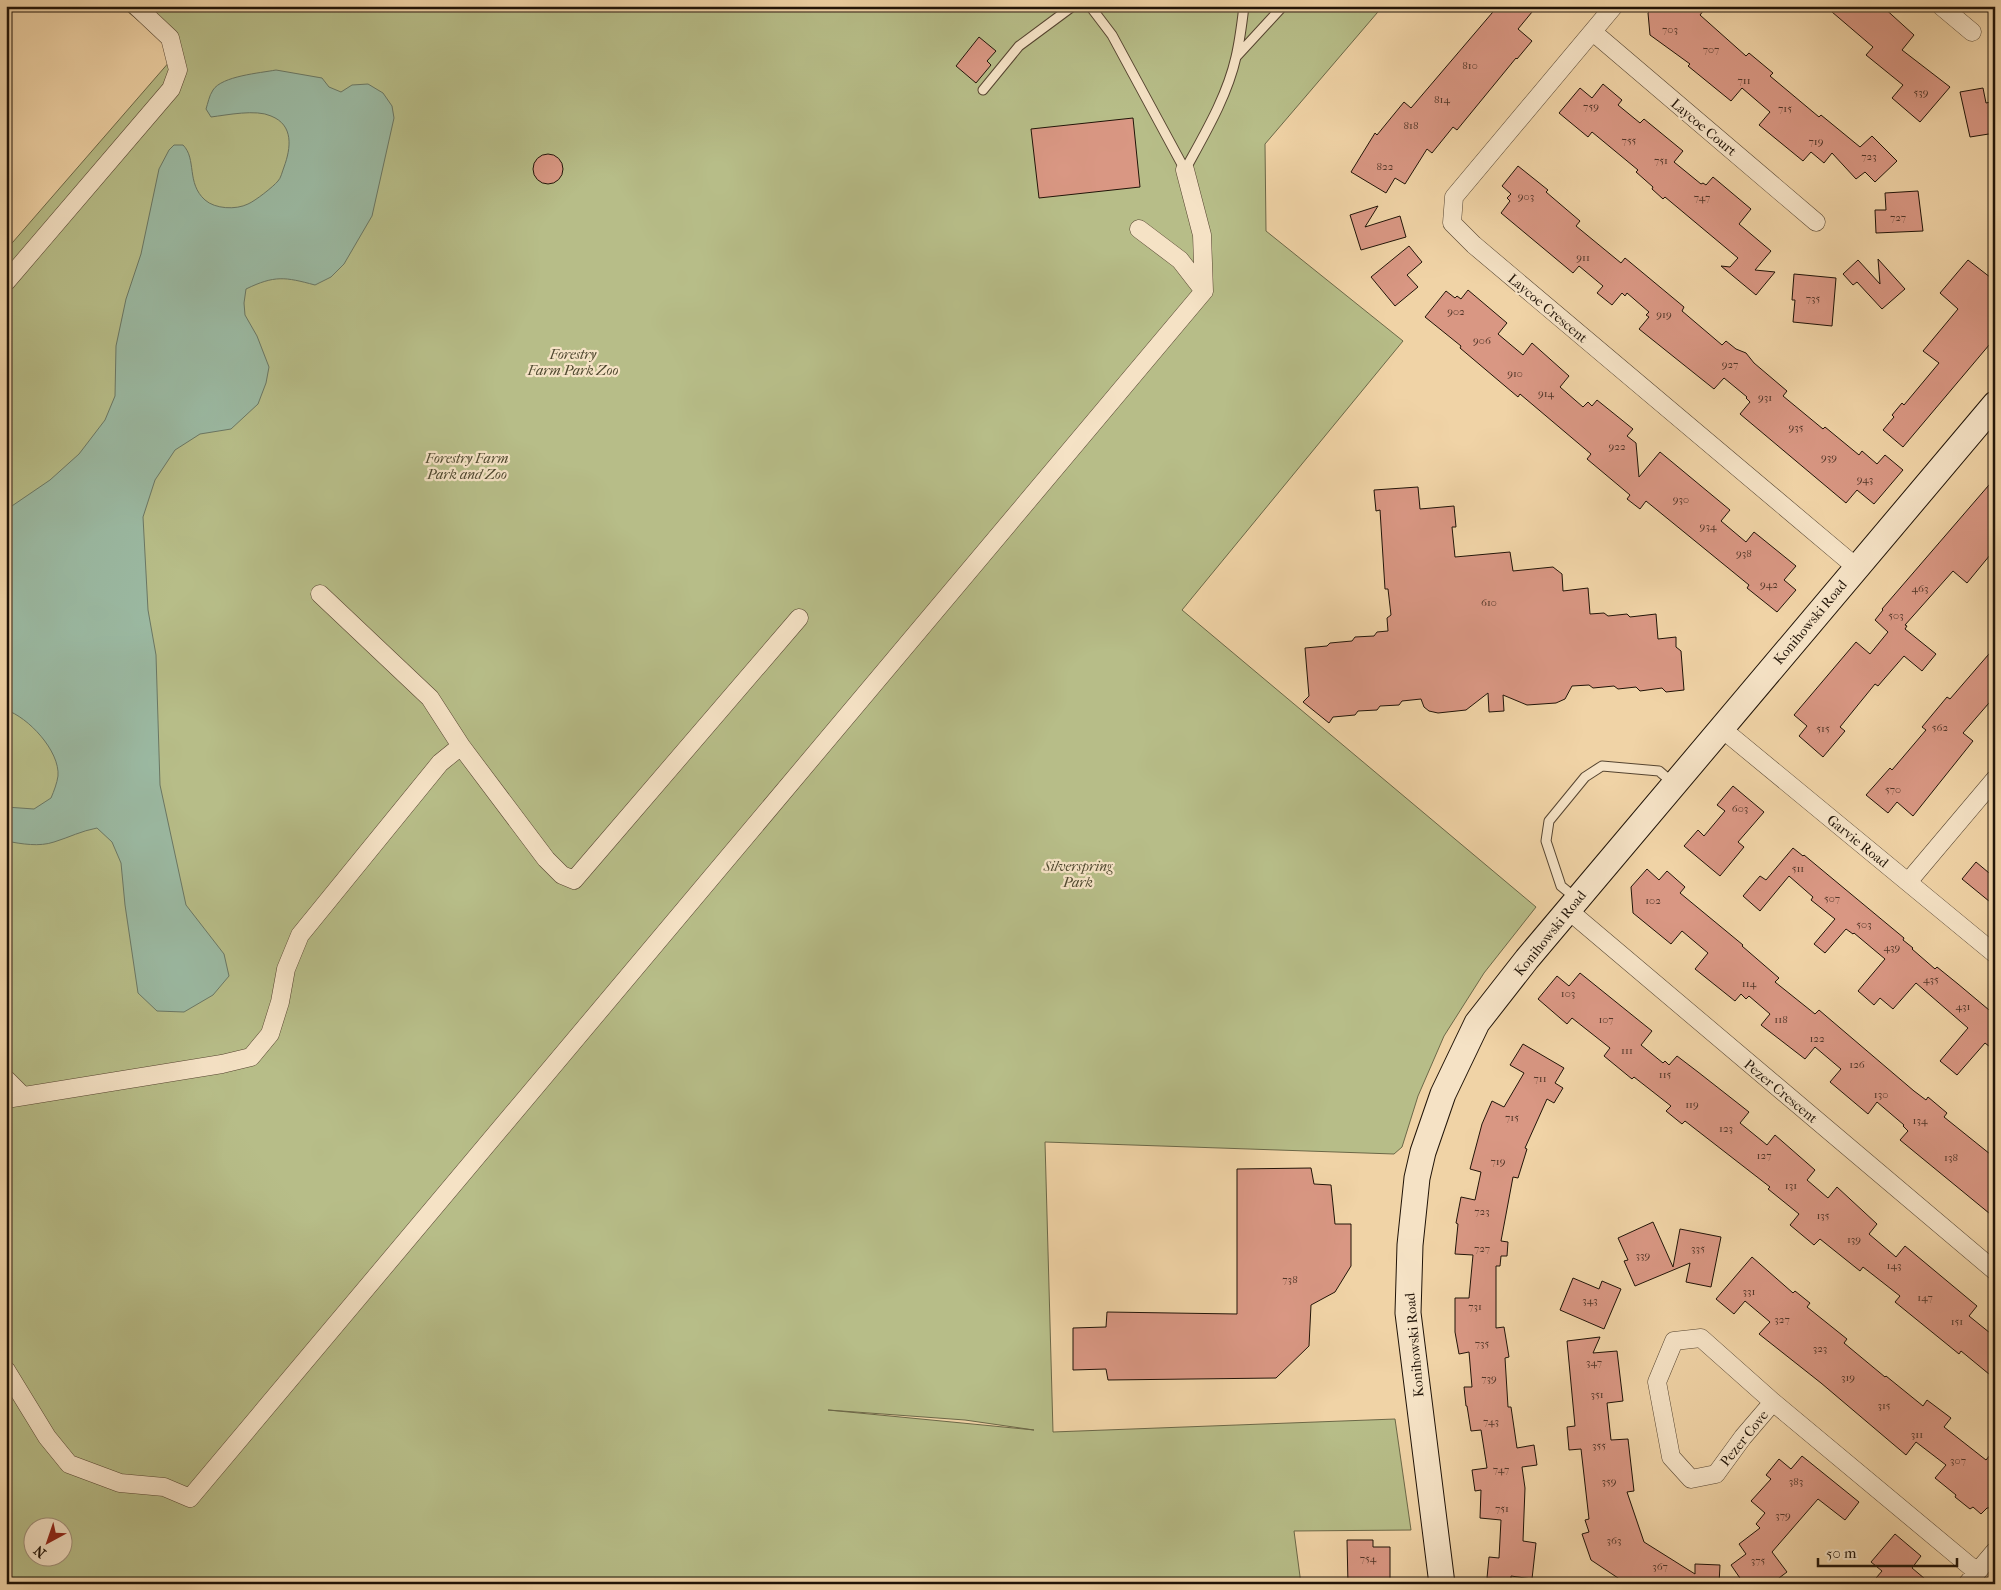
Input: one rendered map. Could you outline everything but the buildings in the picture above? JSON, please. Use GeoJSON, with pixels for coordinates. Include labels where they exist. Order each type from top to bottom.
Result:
{"type":"FeatureCollection","features":[{"type":"Feature","properties":{"kind":"street"},"geometry":{"type":"LineString","coordinates":[[6,282],[171,89],[178,70],[170,38],[136,6]]}},
{"type":"Feature","properties":{"kind":"street","name":"Laycoe Crescent"},"geometry":{"type":"LineString","coordinates":[[1614,6],[1454,197],[1452,223],[1474,245],[1856,567]]}},
{"type":"Feature","properties":{"kind":"street"},"geometry":{"type":"LineString","coordinates":[[1942,6],[1972,32]]}},
{"type":"Feature","properties":{"kind":"street","name":"Laycoe Court"},"geometry":{"type":"LineString","coordinates":[[1593,32],[1816,222]]}},
{"type":"Feature","properties":{"kind":"street"},"geometry":{"type":"LineString","coordinates":[[6,1370],[47,1437],[69,1464],[120,1483],[164,1487],[190,1498],[1204,291],[1202,235],[1185,170]]}},
{"type":"Feature","properties":{"kind":"street"},"geometry":{"type":"LineString","coordinates":[[1139,229],[1180,260],[1204,291]]}},
{"type":"Feature","properties":{"kind":"street","name":"Konihowski Road"},"geometry":{"type":"LineString","coordinates":[[1442,1584],[1408,1313],[1410,1245],[1418,1178],[1423,1152],[1443,1094],[1477,1023],[1572,905],[1995,404]]}},
{"type":"Feature","properties":{"kind":"street"},"geometry":{"type":"LineString","coordinates":[[320,594],[430,698],[461,746],[546,859],[562,875],[574,880],[799,618]]}},
{"type":"Feature","properties":{"kind":"street","name":"Garvie Road"},"geometry":{"type":"LineString","coordinates":[[1721,728],[1995,954]]}},
{"type":"Feature","properties":{"kind":"street"},"geometry":{"type":"LineString","coordinates":[[6,1079],[14,1097],[222,1064],[251,1057],[270,1034],[280,1002],[286,968],[300,935],[440,763],[461,746]]}},
{"type":"Feature","properties":{"kind":"street"},"geometry":{"type":"LineString","coordinates":[[1908,882],[1995,779]]}},
{"type":"Feature","properties":{"kind":"street","name":"Pezer Crescent"},"geometry":{"type":"LineString","coordinates":[[1572,905],[1995,1271]]}},
{"type":"Feature","properties":{"kind":"street","name":"Pezer Cove"},"geometry":{"type":"LineString","coordinates":[[1773,1402],[1743,1437],[1716,1474],[1691,1479],[1670,1457],[1656,1382],[1674,1341],[1701,1338],[1972,1578]]}},
{"type":"Feature","properties":{"kind":"street"},"geometry":{"type":"LineString","coordinates":[[1972,1578],[1995,1551]]}},
{"type":"Feature","properties":{"kind":"lane"},"geometry":{"type":"LineString","coordinates":[[983,90],[1019,46],[1073,6]]}},
{"type":"Feature","properties":{"kind":"lane"},"geometry":{"type":"LineString","coordinates":[[1090,6],[1112,35],[1185,170]]}},
{"type":"Feature","properties":{"kind":"lane"},"geometry":{"type":"LineString","coordinates":[[1185,170],[1211,120],[1236,57],[1244,6]]}},
{"type":"Feature","properties":{"kind":"lane"},"geometry":{"type":"LineString","coordinates":[[1236,57],[1283,6]]}},
{"type":"Feature","properties":{"kind":"lane"},"geometry":{"type":"LineString","coordinates":[[1572,905],[1561,886],[1546,841],[1549,821],[1585,777],[1602,766],[1659,771],[1674,784]]}},
{"type":"Feature","properties":{"kind":"green space"},"geometry":{"type":"Polygon","coordinates":[[[121,6],[1383,6],[1265,144],[1266,231],[1403,341],[1182,610],[1536,907],[1484,973],[1444,1036],[1418,1096],[1402,1147],[1394,1154],[1045,1142],[1053,1432],[1395,1419],[1411,1530],[1294,1531],[1301,1584],[6,1584],[6,250],[177,53],[121,6]],[[828,1410],[1034,1430],[965,1420],[828,1410]]]}},
{"type":"Feature","properties":{"kind":"shaded area"},"geometry":{"type":"Polygon","coordinates":[[[276,70],[322,78],[329,87],[341,92],[352,85],[368,84],[383,93],[392,106],[394,118],[372,216],[344,264],[331,277],[315,285],[296,280],[273,279],[246,289],[245,315],[257,336],[269,367],[266,383],[258,404],[231,429],[200,434],[175,450],[155,480],[143,517],[148,610],[156,655],[160,785],[186,905],[224,954],[229,976],[213,995],[184,1012],[157,1011],[138,993],[121,863],[112,842],[97,828],[54,842],[36,845],[6,841],[6,807],[34,809],[51,798],[58,776],[54,756],[41,736],[24,720],[6,710],[6,510],[50,480],[79,454],[105,420],[115,396],[116,346],[126,299],[141,254],[159,169],[169,150],[174,145],[183,145],[190,157],[193,179],[199,193],[209,203],[220,207],[238,207],[248,204],[264,194],[279,180],[289,145],[289,138],[284,125],[265,114],[241,113],[211,117],[206,109],[213,90],[224,81],[276,70]]]}},
{"type":"Feature","properties":{"kind":"park label","name":"Forestry Farm Park Zoo"},"geometry":{"type":"Point","coordinates":[573,362]}},
{"type":"Feature","properties":{"kind":"park label","name":"Forestry Farm Park and Zoo"},"geometry":{"type":"Point","coordinates":[467,466]}},
{"type":"Feature","properties":{"kind":"park label","name":"Silverspring Park"},"geometry":{"type":"Point","coordinates":[1078,874]}}]}
